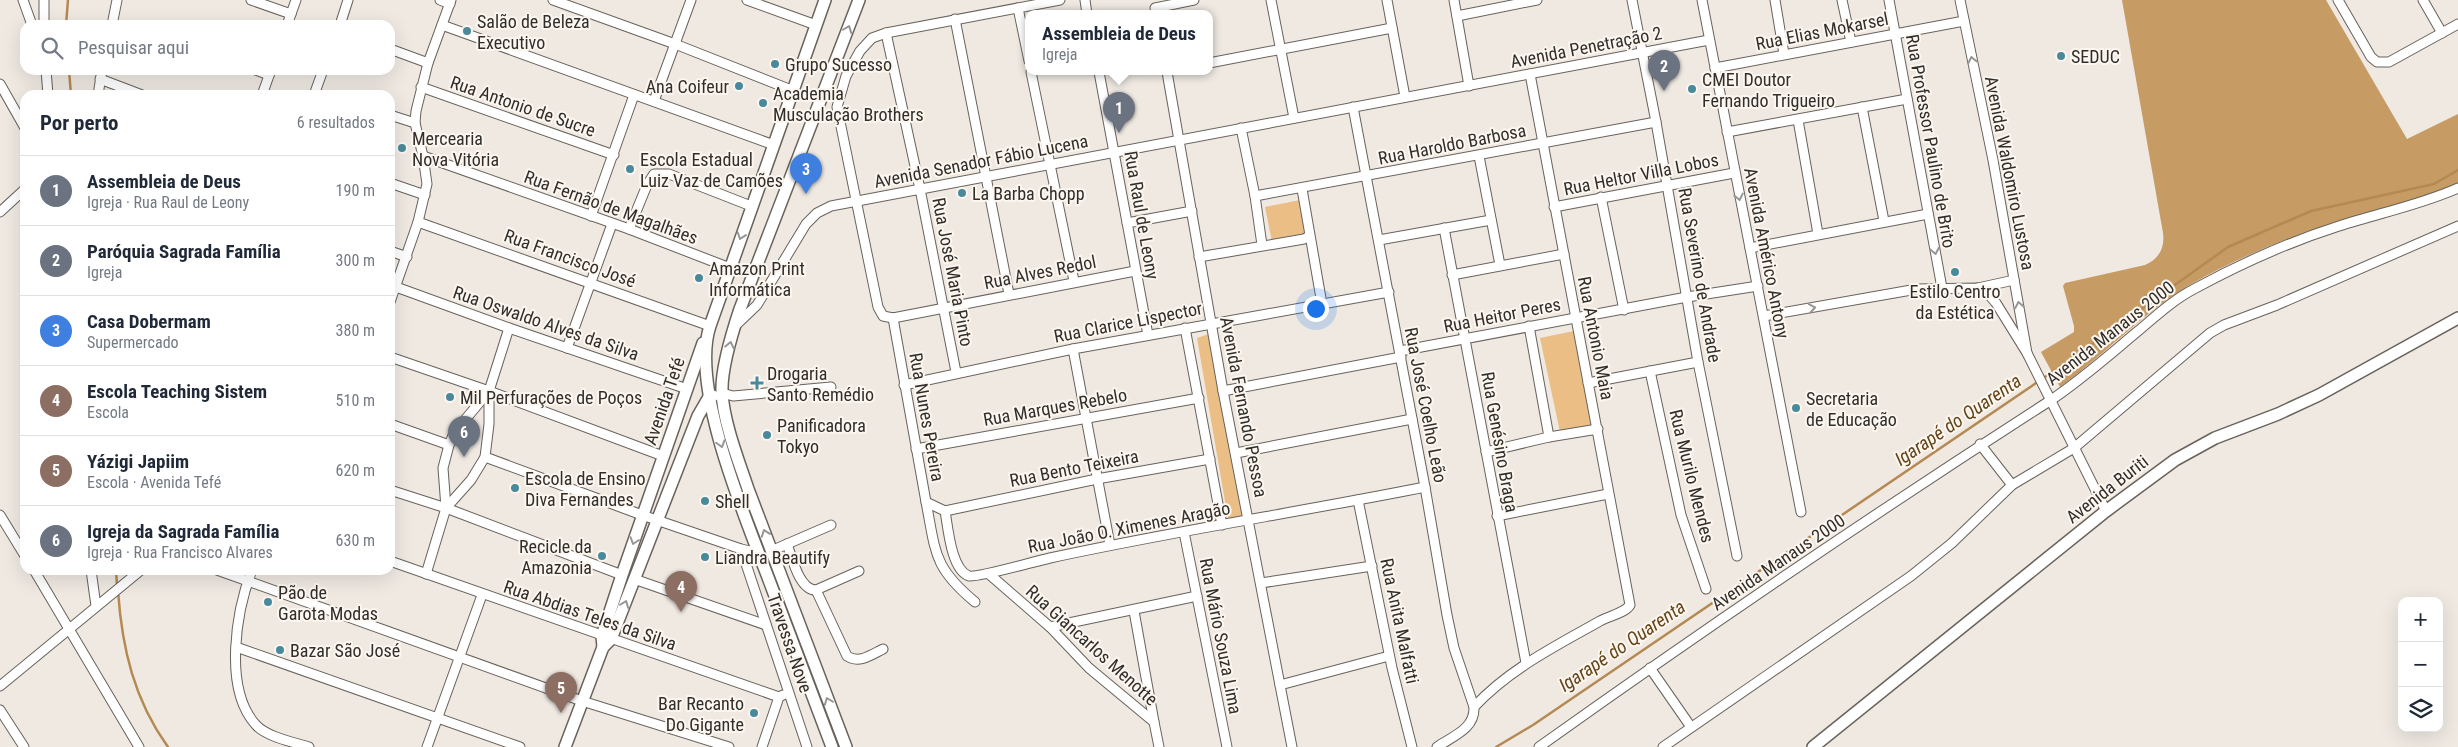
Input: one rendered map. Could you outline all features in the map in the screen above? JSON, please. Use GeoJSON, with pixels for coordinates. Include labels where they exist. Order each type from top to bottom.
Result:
{"type":"FeatureCollection","features":[{"type":"Feature","properties":{"kind":"main road","name":"Avenida Tefé"},"geometry":{"type":"LineString","coordinates":[[605,641],[622,575],[642,515],[825,0]]}},
{"type":"Feature","properties":{"kind":"main road"},"geometry":{"type":"LineString","coordinates":[[846,747],[771,551],[736,452],[722,393],[734,327],[859,0]]}},
{"type":"Feature","properties":{"kind":"main road","name":"Avenida Buriti"},"geometry":{"type":"LineString","coordinates":[[1814,747],[2106,511],[2190,450],[2319,395],[2458,318]]}},
{"type":"Feature","properties":{"kind":"main road"},"geometry":{"type":"LineString","coordinates":[[708,332],[709,397],[732,480],[832,747]]}},
{"type":"Feature","properties":{"kind":"main road"},"geometry":{"type":"LineString","coordinates":[[709,397],[722,393]]}},
{"type":"Feature","properties":{"kind":"main road","name":"Avenida Tefé"},"geometry":{"type":"LineString","coordinates":[[565,747],[605,641],[634,579],[698,416],[709,397]]}},
{"type":"Feature","properties":{"kind":"street"},"geometry":{"type":"LineString","coordinates":[[24,0],[30,20]]}},
{"type":"Feature","properties":{"kind":"street"},"geometry":{"type":"LineString","coordinates":[[44,0],[44,20]]}},
{"type":"Feature","properties":{"kind":"street"},"geometry":{"type":"LineString","coordinates":[[113,20],[117,0]]}},
{"type":"Feature","properties":{"kind":"street"},"geometry":{"type":"LineString","coordinates":[[251,0],[291,14]]}},
{"type":"Feature","properties":{"kind":"street"},"geometry":{"type":"LineString","coordinates":[[289,20],[296,0]]}},
{"type":"Feature","properties":{"kind":"street"},"geometry":{"type":"LineString","coordinates":[[342,20],[348,0]]}},
{"type":"Feature","properties":{"kind":"street"},"geometry":{"type":"LineString","coordinates":[[396,286],[418,222],[427,184],[424,156],[415,123],[421,87],[428,63],[451,2],[440,0]]}},
{"type":"Feature","properties":{"kind":"street"},"geometry":{"type":"LineString","coordinates":[[553,0],[676,44],[794,90]]}},
{"type":"Feature","properties":{"kind":"street"},"geometry":{"type":"LineString","coordinates":[[654,101],[691,0]]}},
{"type":"Feature","properties":{"kind":"street"},"geometry":{"type":"LineString","coordinates":[[747,0],[816,25]]}},
{"type":"Feature","properties":{"kind":"street"},"geometry":{"type":"LineString","coordinates":[[893,318],[883,316],[878,308],[837,107],[846,76],[860,51],[872,38],[886,33],[1060,0]]}},
{"type":"Feature","properties":{"kind":"street"},"geometry":{"type":"LineString","coordinates":[[1154,7],[1194,0]]}},
{"type":"Feature","properties":{"kind":"street"},"geometry":{"type":"LineString","coordinates":[[1271,0],[1294,118]]}},
{"type":"Feature","properties":{"kind":"street"},"geometry":{"type":"LineString","coordinates":[[1387,0],[1405,97]]}},
{"type":"Feature","properties":{"kind":"street"},"geometry":{"type":"LineString","coordinates":[[1454,0],[1469,86]]}},
{"type":"Feature","properties":{"kind":"street"},"geometry":{"type":"LineString","coordinates":[[1457,16],[1519,2],[1538,0]]}},
{"type":"Feature","properties":{"kind":"street","name":"Rua Severino de Andrade"},"geometry":{"type":"LineString","coordinates":[[1632,0],[1656,122],[1698,362],[1737,556]]}},
{"type":"Feature","properties":{"kind":"street","name":"Avenida Américo Antony"},"geometry":{"type":"LineString","coordinates":[[1702,0],[1801,512]]}},
{"type":"Feature","properties":{"kind":"street"},"geometry":{"type":"LineString","coordinates":[[1775,0],[1784,54]]}},
{"type":"Feature","properties":{"kind":"street"},"geometry":{"type":"LineString","coordinates":[[1842,0],[1851,42]]}},
{"type":"Feature","properties":{"kind":"street","name":"Rua Professor Paulino de Brito"},"geometry":{"type":"LineString","coordinates":[[1889,0],[1942,288]]}},
{"type":"Feature","properties":{"kind":"street","name":"Avenida Waldomiro Lustosa"},"geometry":{"type":"LineString","coordinates":[[1960,0],[2027,353]]}},
{"type":"Feature","properties":{"kind":"street"},"geometry":{"type":"LineString","coordinates":[[2338,0],[2371,57],[2377,62],[2389,62],[2458,24]]}},
{"type":"Feature","properties":{"kind":"street"},"geometry":{"type":"LineString","coordinates":[[2424,0],[2442,33]]}},
{"type":"Feature","properties":{"kind":"street"},"geometry":{"type":"LineString","coordinates":[[1018,8],[1025,42]]}},
{"type":"Feature","properties":{"kind":"street"},"geometry":{"type":"LineString","coordinates":[[955,19],[1009,294]]}},
{"type":"Feature","properties":{"kind":"street","name":"Rua Elias Mokarsel"},"geometry":{"type":"LineString","coordinates":[[1715,68],[1964,21]]}},
{"type":"Feature","properties":{"kind":"street"},"geometry":{"type":"LineString","coordinates":[[442,25],[774,145]]}},
{"type":"Feature","properties":{"kind":"street"},"geometry":{"type":"LineString","coordinates":[[1213,62],[1392,28]]}},
{"type":"Feature","properties":{"kind":"street","name":"Rua José Maria Pinto"},"geometry":{"type":"LineString","coordinates":[[886,33],[920,189],[956,372]]}},
{"type":"Feature","properties":{"kind":"street","name":"Avenida Penetração 2"},"geometry":{"type":"LineString","coordinates":[[1469,86],[1709,40]]}},
{"type":"Feature","properties":{"kind":"street"},"geometry":{"type":"LineString","coordinates":[[395,51],[428,63]]}},
{"type":"Feature","properties":{"kind":"street","name":"Rua Antonio Maia"},"geometry":{"type":"LineString","coordinates":[[1526,663],[1609,616],[1628,609],[1630,601],[1608,494],[1598,430],[1575,318],[1530,74]]}},
{"type":"Feature","properties":{"kind":"street"},"geometry":{"type":"LineString","coordinates":[[46,75],[48,90]]}},
{"type":"Feature","properties":{"kind":"street"},"geometry":{"type":"LineString","coordinates":[[99,90],[101,75],[132,90]]}},
{"type":"Feature","properties":{"kind":"street"},"geometry":{"type":"LineString","coordinates":[[264,90],[269,75]]}},
{"type":"Feature","properties":{"kind":"street"},"geometry":{"type":"LineString","coordinates":[[316,90],[321,75]]}},
{"type":"Feature","properties":{"kind":"street"},"geometry":{"type":"LineString","coordinates":[[1032,75],[1074,281]]}},
{"type":"Feature","properties":{"kind":"street","name":"Rua Raul de Leony"},"geometry":{"type":"LineString","coordinates":[[1099,75],[1148,335]]}},
{"type":"Feature","properties":{"kind":"street","name":"Avenida Fernando Pessoa"},"geometry":{"type":"LineString","coordinates":[[1168,75],[1223,391],[1250,520],[1292,747]]}},
{"type":"Feature","properties":{"kind":"street"},"geometry":{"type":"LineString","coordinates":[[0,84],[20,119]]}},
{"type":"Feature","properties":{"kind":"street","name":"Avenida Senador Fábio Lucena"},"geometry":{"type":"LineString","coordinates":[[734,327],[757,305],[806,224],[817,213],[831,206],[985,178],[1179,139],[1469,86]]}},
{"type":"Feature","properties":{"kind":"street","name":"Rua Antonio de Sucre"},"geometry":{"type":"LineString","coordinates":[[421,87],[614,155]]}},
{"type":"Feature","properties":{"kind":"street"},"geometry":{"type":"LineString","coordinates":[[591,216],[634,95]]}},
{"type":"Feature","properties":{"kind":"street"},"geometry":{"type":"LineString","coordinates":[[1727,132],[1907,99]]}},
{"type":"Feature","properties":{"kind":"street","name":"Rua José Coelho Leão"},"geometry":{"type":"LineString","coordinates":[[1353,107],[1454,648],[1474,707]]}},
{"type":"Feature","properties":{"kind":"street"},"geometry":{"type":"LineString","coordinates":[[1862,107],[1884,221]]}},
{"type":"Feature","properties":{"kind":"street"},"geometry":{"type":"LineString","coordinates":[[395,117],[415,123]]}},
{"type":"Feature","properties":{"kind":"street"},"geometry":{"type":"LineString","coordinates":[[1798,120],[1818,234]]}},
{"type":"Feature","properties":{"kind":"street","name":"Rua Haroldo Barbosa"},"geometry":{"type":"LineString","coordinates":[[1255,196],[1302,189],[1656,122]]}},
{"type":"Feature","properties":{"kind":"street"},"geometry":{"type":"LineString","coordinates":[[1241,128],[1255,196],[1262,245]]}},
{"type":"Feature","properties":{"kind":"street","name":"Rua Fernão de Magalhães"},"geometry":{"type":"LineString","coordinates":[[424,156],[630,229],[730,268]]}},
{"type":"Feature","properties":{"kind":"street"},"geometry":{"type":"LineString","coordinates":[[1479,156],[1500,265]]}},
{"type":"Feature","properties":{"kind":"street","name":"Rua Heltor Villa Lobos"},"geometry":{"type":"LineString","coordinates":[[1554,207],[1734,172]]}},
{"type":"Feature","properties":{"kind":"street"},"geometry":{"type":"LineString","coordinates":[[630,229],[647,185],[654,174],[669,174],[752,206]]}},
{"type":"Feature","properties":{"kind":"street"},"geometry":{"type":"LineString","coordinates":[[395,185],[425,195]]}},
{"type":"Feature","properties":{"kind":"street","name":"Avenida Manaus 2000"},"geometry":{"type":"LineString","coordinates":[[1539,747],[1650,668],[2048,397],[2091,370],[2165,308],[2191,290],[2290,244],[2338,226],[2421,202],[2458,188]]}},
{"type":"Feature","properties":{"kind":"street"},"geometry":{"type":"LineString","coordinates":[[1302,189],[1322,304]]}},
{"type":"Feature","properties":{"kind":"street"},"geometry":{"type":"LineString","coordinates":[[0,212],[20,194]]}},
{"type":"Feature","properties":{"kind":"street"},"geometry":{"type":"LineString","coordinates":[[1601,197],[1624,310]]}},
{"type":"Feature","properties":{"kind":"street"},"geometry":{"type":"LineString","coordinates":[[1126,224],[1192,211]]}},
{"type":"Feature","properties":{"kind":"street"},"geometry":{"type":"LineString","coordinates":[[1750,248],[1928,214]]}},
{"type":"Feature","properties":{"kind":"street"},"geometry":{"type":"LineString","coordinates":[[1379,240],[1491,220]]}},
{"type":"Feature","properties":{"kind":"street","name":"Rua Francisco José"},"geometry":{"type":"LineString","coordinates":[[418,222],[592,283],[708,332]]}},
{"type":"Feature","properties":{"kind":"street"},"geometry":{"type":"LineString","coordinates":[[567,348],[612,224]]}},
{"type":"Feature","properties":{"kind":"street"},"geometry":{"type":"LineString","coordinates":[[1663,747],[1911,576],[1952,543],[2012,485],[2074,448],[2197,343],[2224,325],[2277,305],[2458,226]]}},
{"type":"Feature","properties":{"kind":"street","name":"Rua Genésino Braga"},"geometry":{"type":"LineString","coordinates":[[1444,228],[1526,663]]}},
{"type":"Feature","properties":{"kind":"street"},"geometry":{"type":"LineString","coordinates":[[1199,257],[1304,239],[1309,236]]}},
{"type":"Feature","properties":{"kind":"street"},"geometry":{"type":"LineString","coordinates":[[395,253],[407,257]]}},
{"type":"Feature","properties":{"kind":"street"},"geometry":{"type":"LineString","coordinates":[[1452,275],[1564,254]]}},
{"type":"Feature","properties":{"kind":"street","name":"Rua Alves Redol"},"geometry":{"type":"LineString","coordinates":[[893,318],[944,306],[1135,271]]}},
{"type":"Feature","properties":{"kind":"street"},"geometry":{"type":"LineString","coordinates":[[1764,316],[1917,290],[1978,288],[2014,280]]}},
{"type":"Feature","properties":{"kind":"street","name":"Rua Oswaldo Alves da Silva"},"geometry":{"type":"LineString","coordinates":[[396,286],[509,328],[686,389]]}},
{"type":"Feature","properties":{"kind":"street","name":"Rua Heitor Peres"},"geometry":{"type":"LineString","coordinates":[[1223,391],[1529,326],[1758,286]]}},
{"type":"Feature","properties":{"kind":"street","name":"Avenida Waldomiro Lustosa"},"geometry":{"type":"LineString","coordinates":[[1978,288],[1990,296],[2027,353],[2106,511]]}},
{"type":"Feature","properties":{"kind":"street","name":"Rua Clarice Lispector"},"geometry":{"type":"LineString","coordinates":[[904,385],[956,372],[1073,349],[1389,292]]}},
{"type":"Feature","properties":{"kind":"street","name":"Rua Nunes Pereira"},"geometry":{"type":"LineString","coordinates":[[893,318],[926,502],[945,511]]}},
{"type":"Feature","properties":{"kind":"street"},"geometry":{"type":"LineString","coordinates":[[1529,326],[1549,437]]}},
{"type":"Feature","properties":{"kind":"street"},"geometry":{"type":"LineString","coordinates":[[426,574],[446,508],[444,468],[449,445],[454,433],[488,391],[509,328]]}},
{"type":"Feature","properties":{"kind":"street"},"geometry":{"type":"LineString","coordinates":[[1185,328],[1222,525]]}},
{"type":"Feature","properties":{"kind":"street"},"geometry":{"type":"LineString","coordinates":[[1073,349],[1110,545]]}},
{"type":"Feature","properties":{"kind":"street"},"geometry":{"type":"LineString","coordinates":[[395,360],[488,391],[663,456]]}},
{"type":"Feature","properties":{"kind":"street"},"geometry":{"type":"LineString","coordinates":[[1588,383],[1698,362]]}},
{"type":"Feature","properties":{"kind":"street","name":"Rua Murilo Mendes"},"geometry":{"type":"LineString","coordinates":[[1650,371],[1681,515],[1706,588]]}},
{"type":"Feature","properties":{"kind":"street"},"geometry":{"type":"LineString","coordinates":[[722,393],[734,396],[831,387]]}},
{"type":"Feature","properties":{"kind":"street"},"geometry":{"type":"LineString","coordinates":[[446,508],[471,480],[485,457],[490,424],[488,391]]}},
{"type":"Feature","properties":{"kind":"street","name":"Rua Marques Rebelo"},"geometry":{"type":"LineString","coordinates":[[916,449],[1199,398]]}},
{"type":"Feature","properties":{"kind":"street"},"geometry":{"type":"LineString","coordinates":[[1236,453],[1412,419]]}},
{"type":"Feature","properties":{"kind":"street"},"geometry":{"type":"LineString","coordinates":[[395,426],[449,445]]}},
{"type":"Feature","properties":{"kind":"street"},"geometry":{"type":"LineString","coordinates":[[1486,452],[1549,437],[1598,430]]}},
{"type":"Feature","properties":{"kind":"street"},"geometry":{"type":"LineString","coordinates":[[1980,444],[2012,485]]}},
{"type":"Feature","properties":{"kind":"street"},"geometry":{"type":"LineString","coordinates":[[485,457],[656,520],[742,550],[759,553]]}},
{"type":"Feature","properties":{"kind":"street","name":"Rua Bento Teixeira"},"geometry":{"type":"LineString","coordinates":[[945,511],[1097,479],[1210,459]]}},
{"type":"Feature","properties":{"kind":"street","name":"Rua João O. Ximenes Aragão"},"geometry":{"type":"LineString","coordinates":[[945,511],[952,548],[958,565],[964,573],[971,576],[989,574],[1021,564],[1110,545],[1425,486]]}},
{"type":"Feature","properties":{"kind":"street"},"geometry":{"type":"LineString","coordinates":[[395,492],[446,508],[622,575]]}},
{"type":"Feature","properties":{"kind":"street"},"geometry":{"type":"LineString","coordinates":[[1497,516],[1608,494]]}},
{"type":"Feature","properties":{"kind":"street","name":"Rua Anita Malfatti"},"geometry":{"type":"LineString","coordinates":[[1358,500],[1389,656],[1412,747]]}},
{"type":"Feature","properties":{"kind":"street"},"geometry":{"type":"LineString","coordinates":[[926,502],[940,564],[951,581],[975,602]]}},
{"type":"Feature","properties":{"kind":"street"},"geometry":{"type":"LineString","coordinates":[[0,515],[20,548]]}},
{"type":"Feature","properties":{"kind":"street"},"geometry":{"type":"LineString","coordinates":[[771,551],[831,525]]}},
{"type":"Feature","properties":{"kind":"street","name":"Rua Mário Souza Lima"},"geometry":{"type":"LineString","coordinates":[[1184,532],[1227,747]]}},
{"type":"Feature","properties":{"kind":"street"},"geometry":{"type":"LineString","coordinates":[[787,544],[806,587],[816,590],[859,571]]}},
{"type":"Feature","properties":{"kind":"street","name":"Travessa Nove"},"geometry":{"type":"LineString","coordinates":[[742,550],[807,747]]}},
{"type":"Feature","properties":{"kind":"street","name":"Rua Abdias Teles da Silva"},"geometry":{"type":"LineString","coordinates":[[395,563],[605,641],[779,697]]}},
{"type":"Feature","properties":{"kind":"street"},"geometry":{"type":"LineString","coordinates":[[1261,583],[1372,566]]}},
{"type":"Feature","properties":{"kind":"street","name":"Rua Giancarlos Menotte"},"geometry":{"type":"LineString","coordinates":[[989,574],[1050,627],[1089,668],[1154,722],[1159,747]]}},
{"type":"Feature","properties":{"kind":"street"},"geometry":{"type":"LineString","coordinates":[[37,575],[139,747]]}},
{"type":"Feature","properties":{"kind":"street"},"geometry":{"type":"LineString","coordinates":[[92,575],[96,606]]}},
{"type":"Feature","properties":{"kind":"street"},"geometry":{"type":"LineString","coordinates":[[0,686],[134,575]]}},
{"type":"Feature","properties":{"kind":"street"},"geometry":{"type":"LineString","coordinates":[[231,575],[582,701],[729,747]]}},
{"type":"Feature","properties":{"kind":"street"},"geometry":{"type":"LineString","coordinates":[[250,575],[238,613],[237,675],[242,700],[256,726],[267,732],[309,747]]}},
{"type":"Feature","properties":{"kind":"street"},"geometry":{"type":"LineString","coordinates":[[634,579],[766,625]]}},
{"type":"Feature","properties":{"kind":"street"},"geometry":{"type":"LineString","coordinates":[[816,590],[847,656],[856,660],[866,658],[883,649]]}},
{"type":"Feature","properties":{"kind":"street"},"geometry":{"type":"LineString","coordinates":[[427,747],[482,595]]}},
{"type":"Feature","properties":{"kind":"street"},"geometry":{"type":"LineString","coordinates":[[1050,627],[1197,596]]}},
{"type":"Feature","properties":{"kind":"street"},"geometry":{"type":"LineString","coordinates":[[1134,610],[1154,722]]}},
{"type":"Feature","properties":{"kind":"street"},"geometry":{"type":"LineString","coordinates":[[236,647],[520,747]]}},
{"type":"Feature","properties":{"kind":"street"},"geometry":{"type":"LineString","coordinates":[[1280,685],[1389,656]]}},
{"type":"Feature","properties":{"kind":"street"},"geometry":{"type":"LineString","coordinates":[[1440,746],[1469,726],[1474,718],[1474,707],[1526,663]]}},
{"type":"Feature","properties":{"kind":"street"},"geometry":{"type":"LineString","coordinates":[[1650,668],[1691,727]]}},
{"type":"Feature","properties":{"kind":"street"},"geometry":{"type":"LineString","coordinates":[[762,747],[779,697],[790,692]]}},
{"type":"Feature","properties":{"kind":"street"},"geometry":{"type":"LineString","coordinates":[[0,710],[24,747]]}},
{"type":"Feature","properties":{"kind":"shaded area"},"geometry":{"type":"Polygon","coordinates":[[[2122,0],[2326,0],[2407,139],[2458,114],[2458,183],[2414,199],[2300,234],[2224,267],[2171,297],[2060,387],[2041,352],[2074,332],[2063,286],[2065,283],[2150,263],[2160,252],[2163,243],[2163,233],[2122,0]]]}},
{"type":"Feature","properties":{"kind":"shaded area"},"geometry":{"type":"Polygon","coordinates":[[[1300,200],[1306,234],[1272,242],[1265,207],[1300,200]]]}},
{"type":"Feature","properties":{"kind":"shaded area"},"geometry":{"type":"Polygon","coordinates":[[[1574,331],[1594,425],[1560,432],[1540,338],[1574,331]]]}},
{"type":"Feature","properties":{"kind":"shaded area"},"geometry":{"type":"Polygon","coordinates":[[[1209,334],[1243,515],[1228,519],[1197,338],[1209,334]]]}},
{"type":"Feature","properties":{"kind":"waterway"},"geometry":{"type":"LineString","coordinates":[[66,20],[68,0]]}},
{"type":"Feature","properties":{"kind":"waterway"},"geometry":{"type":"LineString","coordinates":[[69,75],[71,90]]}},
{"type":"Feature","properties":{"kind":"waterway","name":"Igarapé do Quarenta"},"geometry":{"type":"LineString","coordinates":[[1496,747],[1533,725],[2067,362],[2228,247],[2311,211],[2434,184],[2458,170]]}},
{"type":"Feature","properties":{"kind":"waterway"},"geometry":{"type":"LineString","coordinates":[[116,575],[117,586]]}},
{"type":"Feature","properties":{"kind":"waterway"},"geometry":{"type":"LineString","coordinates":[[118,591],[123,633],[138,692],[146,711],[168,747]]}},
{"type":"Feature","properties":{"kind":"place","name":"Salão de Beleza Executivo"},"geometry":{"type":"Point","coordinates":[467,31]}},
{"type":"Feature","properties":{"kind":"place","name":"SEDUC"},"geometry":{"type":"Point","coordinates":[2061,56]}},
{"type":"Feature","properties":{"kind":"place","name":"Grupo Sucesso"},"geometry":{"type":"Point","coordinates":[775,64]}},
{"type":"Feature","properties":{"kind":"place","name":"Ana Coifeur"},"geometry":{"type":"Point","coordinates":[739,86]}},
{"type":"Feature","properties":{"kind":"place","name":"CMEI Doutor Fernando Trigueiro"},"geometry":{"type":"Point","coordinates":[1692,89]}},
{"type":"Feature","properties":{"kind":"place","name":"Paróquia Sagrada Família"},"geometry":{"type":"Point","coordinates":[1664,91]}},
{"type":"Feature","properties":{"kind":"place","name":"Academia Musculação Brothers"},"geometry":{"type":"Point","coordinates":[763,103]}},
{"type":"Feature","properties":{"kind":"place","name":"Assembleia de Deus"},"geometry":{"type":"Point","coordinates":[1119,133]}},
{"type":"Feature","properties":{"kind":"place","name":"Mercearia Nova Vitória"},"geometry":{"type":"Point","coordinates":[402,148]}},
{"type":"Feature","properties":{"kind":"place","name":"Escola Estadual Luiz Vaz de Camões"},"geometry":{"type":"Point","coordinates":[630,169]}},
{"type":"Feature","properties":{"kind":"place","name":"La Barba Chopp"},"geometry":{"type":"Point","coordinates":[962,193]}},
{"type":"Feature","properties":{"kind":"place","name":"Casa Dobermam"},"geometry":{"type":"Point","coordinates":[806,194]}},
{"type":"Feature","properties":{"kind":"place","name":"Estilo Centro da Estética"},"geometry":{"type":"Point","coordinates":[1955,272]}},
{"type":"Feature","properties":{"kind":"place","name":"Amazon Print Informática"},"geometry":{"type":"Point","coordinates":[699,278]}},
{"type":"Feature","properties":{"kind":"place","name":"Drogaria Santo Remédio"},"geometry":{"type":"Point","coordinates":[757,383]}},
{"type":"Feature","properties":{"kind":"place","name":"Mil Perfurações de Poços"},"geometry":{"type":"Point","coordinates":[450,397]}},
{"type":"Feature","properties":{"kind":"place","name":"Secretaria de Educação"},"geometry":{"type":"Point","coordinates":[1796,408]}},
{"type":"Feature","properties":{"kind":"place","name":"Panificadora Tokyo"},"geometry":{"type":"Point","coordinates":[767,435]}},
{"type":"Feature","properties":{"kind":"place","name":"Igreja da Sagrada Família"},"geometry":{"type":"Point","coordinates":[464,457]}},
{"type":"Feature","properties":{"kind":"place","name":"Escola de Ensino Diva Fernandes"},"geometry":{"type":"Point","coordinates":[515,488]}},
{"type":"Feature","properties":{"kind":"place","name":"Shell"},"geometry":{"type":"Point","coordinates":[705,501]}},
{"type":"Feature","properties":{"kind":"place","name":"Recicle da Amazonia"},"geometry":{"type":"Point","coordinates":[602,556]}},
{"type":"Feature","properties":{"kind":"place","name":"Liandra Beautify"},"geometry":{"type":"Point","coordinates":[705,557]}},
{"type":"Feature","properties":{"kind":"place","name":"Pão de Garota Modas"},"geometry":{"type":"Point","coordinates":[268,602]}},
{"type":"Feature","properties":{"kind":"place","name":"Escola Teaching Sistem"},"geometry":{"type":"Point","coordinates":[681,612]}},
{"type":"Feature","properties":{"kind":"place","name":"Bazar São José"},"geometry":{"type":"Point","coordinates":[280,650]}},
{"type":"Feature","properties":{"kind":"place","name":"Yázigi Japiim"},"geometry":{"type":"Point","coordinates":[561,713]}},
{"type":"Feature","properties":{"kind":"place","name":"Bar Recanto Do Gigante"},"geometry":{"type":"Point","coordinates":[754,713]}}]}
